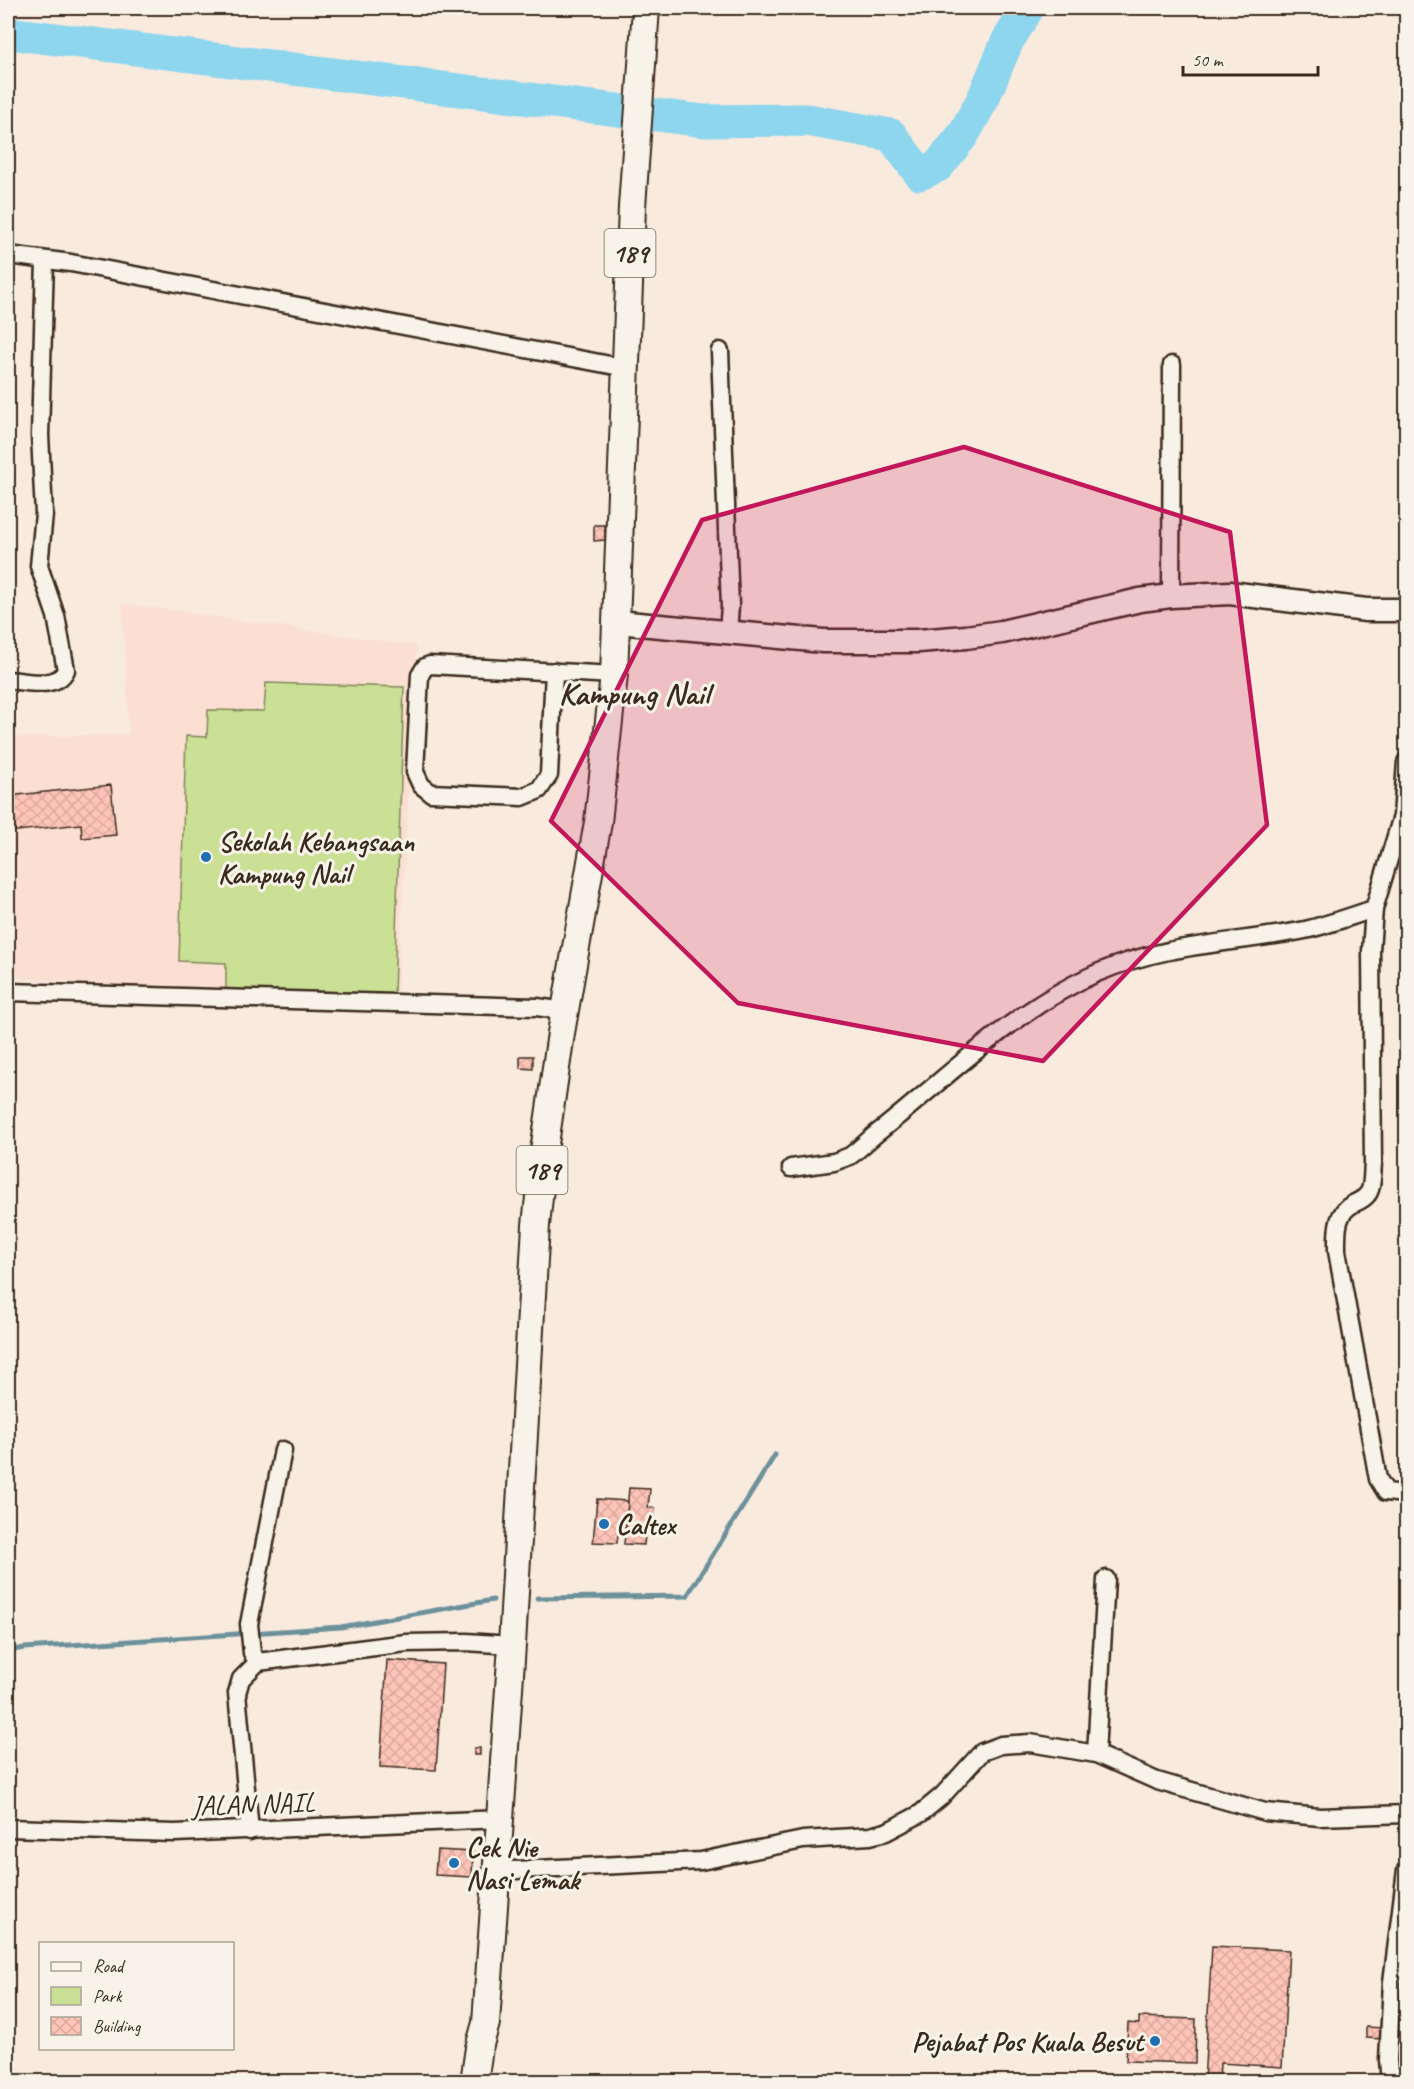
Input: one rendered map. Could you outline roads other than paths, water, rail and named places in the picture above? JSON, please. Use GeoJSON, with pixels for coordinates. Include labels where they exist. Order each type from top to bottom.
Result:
{"type":"FeatureCollection","features":[{"type":"Feature","properties":{"kind":"main road","name":"189"},"geometry":{"type":"LineString","coordinates":[[490,2082],[486,2023],[512,1645],[536,1225],[544,1151],[565,1011],[598,822],[614,675],[618,622],[636,138],[646,8]]}},
{"type":"Feature","properties":{"kind":"main road","name":"189"},"geometry":{"type":"LineString","coordinates":[[474,2082],[479,2048],[486,2023]]}},
{"type":"Feature","properties":{"kind":"main road"},"geometry":{"type":"LineString","coordinates":[[1397,2082],[1407,2079]]}},
{"type":"Feature","properties":{"kind":"street"},"geometry":{"type":"LineString","coordinates":[[8,255],[626,368]]}},
{"type":"Feature","properties":{"kind":"street"},"geometry":{"type":"LineString","coordinates":[[8,680],[52,682],[63,676],[66,670],[56,616],[39,566],[44,514],[40,435],[45,260]]}},
{"type":"Feature","properties":{"kind":"street"},"geometry":{"type":"LineString","coordinates":[[720,351],[730,606],[728,632]]}},
{"type":"Feature","properties":{"kind":"street"},"geometry":{"type":"LineString","coordinates":[[1171,596],[1172,365]]}},
{"type":"Feature","properties":{"kind":"street"},"geometry":{"type":"LineString","coordinates":[[618,622],[824,641],[918,641],[966,637],[1023,627],[1130,602],[1171,596],[1230,593],[1366,610],[1407,610]]}},
{"type":"Feature","properties":{"kind":"street"},"geometry":{"type":"LineString","coordinates":[[554,671],[549,775],[539,790],[522,797],[431,793],[421,785],[415,771],[420,675],[425,667],[554,671],[614,675]]}},
{"type":"Feature","properties":{"kind":"street"},"geometry":{"type":"LineString","coordinates":[[1407,762],[1402,816],[1374,909],[1371,951],[1372,1175],[1369,1192],[1365,1197],[1348,1206],[1340,1217],[1337,1236],[1337,1251],[1378,1479],[1386,1492],[1407,1494]]}},
{"type":"Feature","properties":{"kind":"street"},"geometry":{"type":"LineString","coordinates":[[791,1168],[834,1162],[850,1156],[959,1065],[1023,1016],[1069,987],[1098,973],[1164,952],[1215,942],[1305,930],[1374,909]]}},
{"type":"Feature","properties":{"kind":"street"},"geometry":{"type":"LineString","coordinates":[[8,992],[537,1007],[565,1011]]}},
{"type":"Feature","properties":{"kind":"street"},"geometry":{"type":"LineString","coordinates":[[258,1662],[252,1653],[249,1632],[283,1450]]}},
{"type":"Feature","properties":{"kind":"street"},"geometry":{"type":"LineString","coordinates":[[1096,1754],[1106,1579]]}},
{"type":"Feature","properties":{"kind":"street"},"geometry":{"type":"LineString","coordinates":[[250,1831],[237,1693],[241,1679],[258,1662],[406,1643],[466,1642],[512,1645]]}},
{"type":"Feature","properties":{"kind":"street"},"geometry":{"type":"LineString","coordinates":[[497,1869],[701,1861],[803,1840],[870,1836],[886,1832],[920,1814],[942,1796],[982,1752],[1001,1745],[1030,1743],[1096,1754],[1157,1781],[1265,1812],[1320,1817],[1407,1814]]}},
{"type":"Feature","properties":{"kind":"street","name":"JALAN NAIL"},"geometry":{"type":"LineString","coordinates":[[8,1828],[175,1833],[501,1819]]}},
{"type":"Feature","properties":{"kind":"street"},"geometry":{"type":"LineString","coordinates":[[1390,2082],[1388,2060],[1392,1982],[1407,1870]]}},
{"type":"Feature","properties":{"kind":"waterway"},"geometry":{"type":"LineString","coordinates":[[8,33],[704,121],[807,120],[891,135],[920,174],[938,166],[963,135],[983,99],[1007,42],[1028,8]]}},
{"type":"Feature","properties":{"kind":"waterway"},"geometry":{"type":"LineString","coordinates":[[537,1598],[687,1596],[775,1455]]}},
{"type":"Feature","properties":{"kind":"waterway"},"geometry":{"type":"LineString","coordinates":[[8,1651],[24,1648],[341,1627],[493,1600]]}},
{"type":"Feature","properties":{"kind":"place","name":"Sekolah Kebangsaan Kampung Nail"},"geometry":{"type":"Point","coordinates":[206,857]}},
{"type":"Feature","properties":{"kind":"place","name":"Caltex"},"geometry":{"type":"Point","coordinates":[604,1524]}},
{"type":"Feature","properties":{"kind":"place","name":"Cek Nie Nasi Lemak"},"geometry":{"type":"Point","coordinates":[454,1863]}},
{"type":"Feature","properties":{"kind":"place","name":"Pejabat Pos Kuala Besut"},"geometry":{"type":"Point","coordinates":[1155,2041]}},
{"type":"Feature","properties":{"kind":"district","name":"Kampung Nail"},"geometry":{"type":"Point","coordinates":[634,693]}}]}
